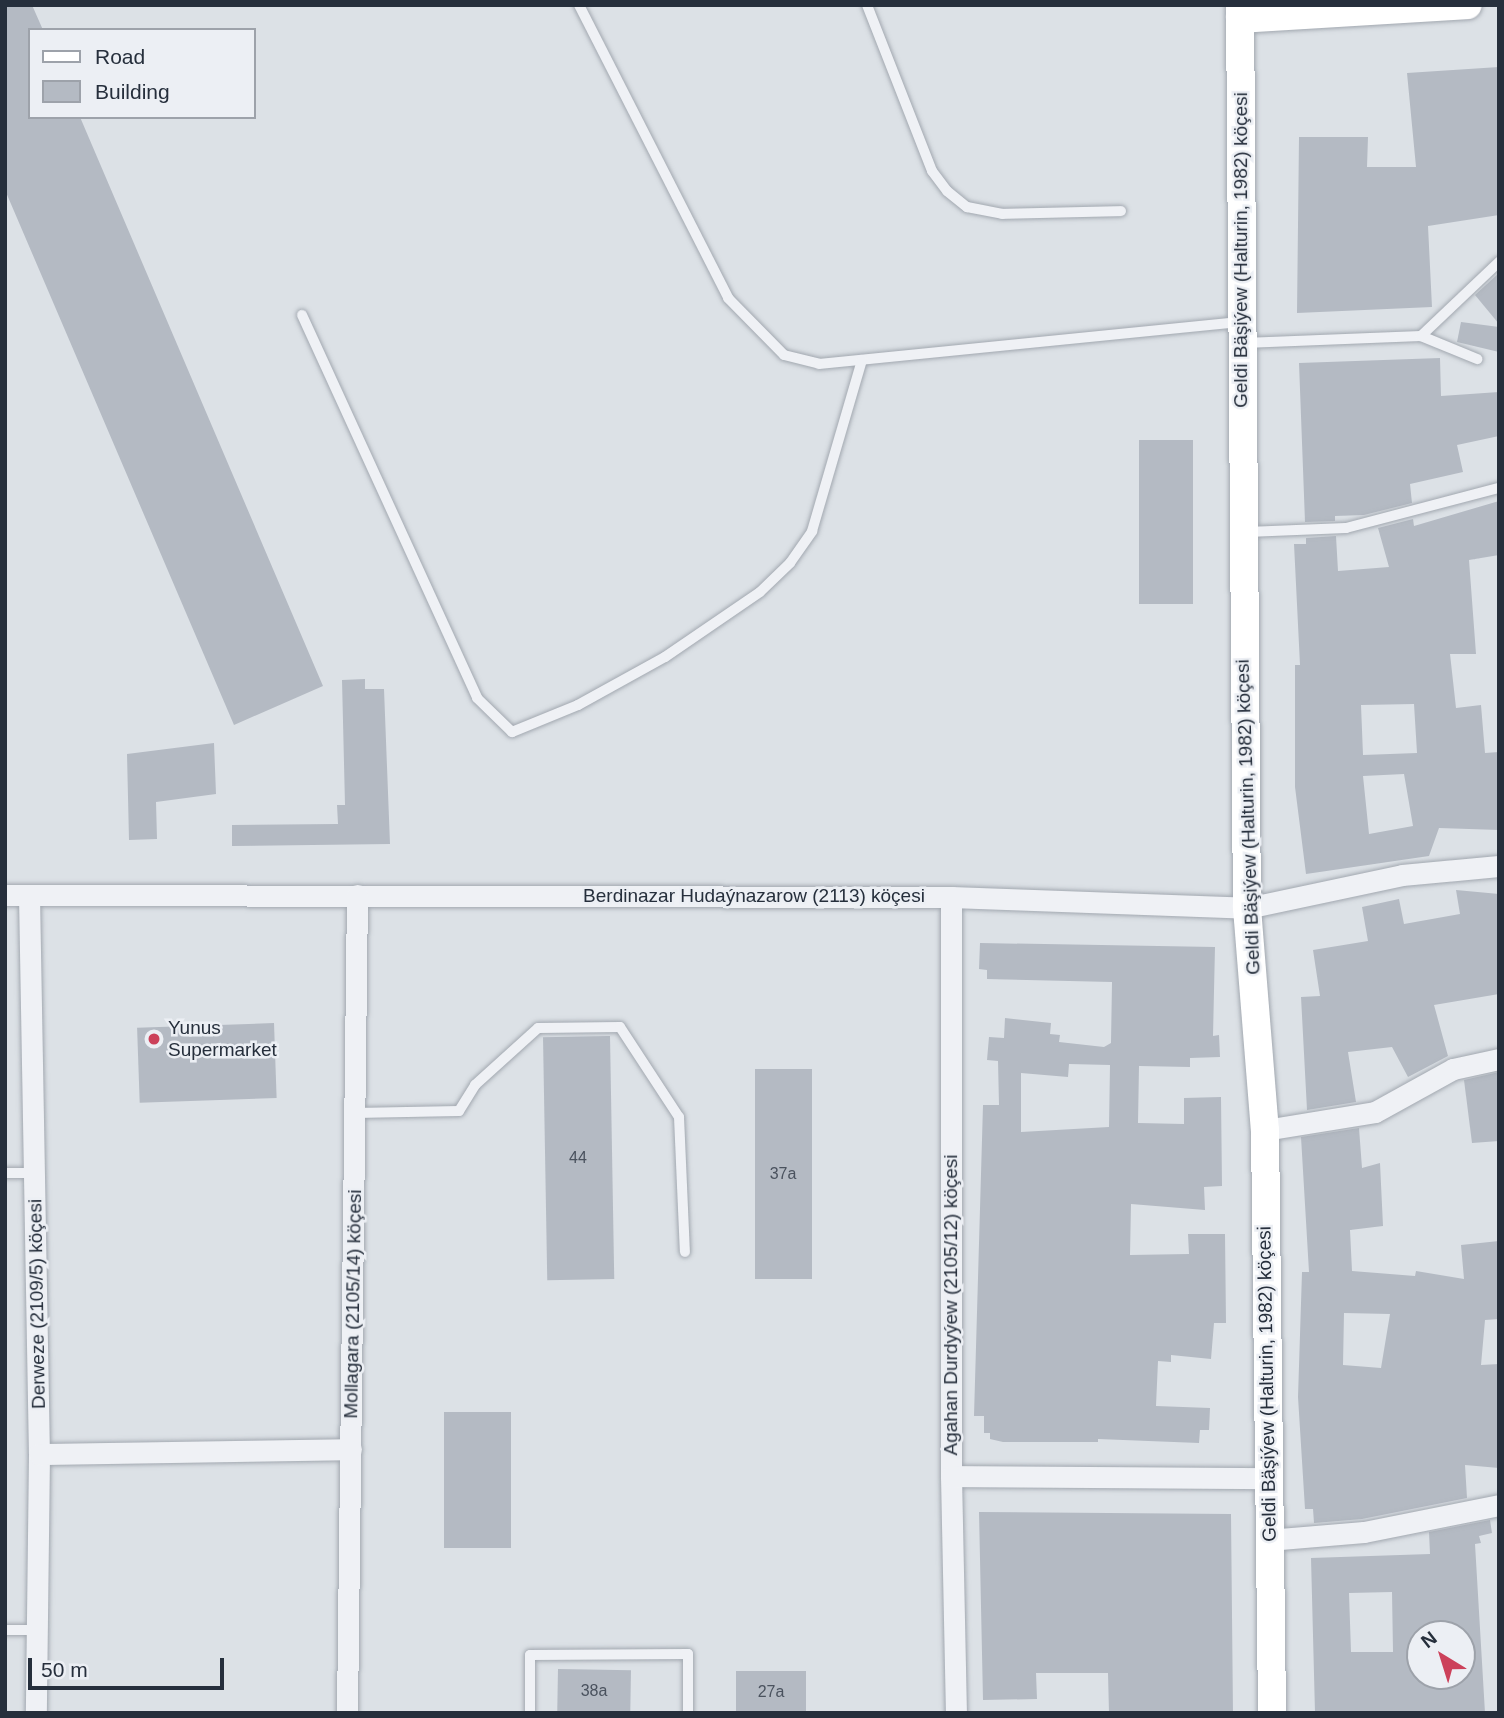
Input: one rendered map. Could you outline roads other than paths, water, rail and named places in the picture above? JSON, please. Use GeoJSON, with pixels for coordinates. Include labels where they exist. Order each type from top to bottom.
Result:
{"type":"FeatureCollection","features":[{"type":"Feature","properties":{"kind":"street"},"geometry":{"type":"LineString","coordinates":[[1240,12],[1468,5]]}},
{"type":"Feature","properties":{"kind":"street","name":"Geldi Bäşiýew (Halturin, 1982) köçesi"},"geometry":{"type":"LineString","coordinates":[[1240,12],[1240,531],[1247,908],[1265,1130],[1267,1478],[1272,1713]]}},
{"type":"Feature","properties":{"kind":"street","name":"Berdinazar Hudaýnazarow (2113) köçesi"},"geometry":{"type":"LineString","coordinates":[[5,895],[951,897],[1247,908],[1402,875],[1499,866]]}},
{"type":"Feature","properties":{"kind":"street","name":"Derweze (2109/5) köçesi"},"geometry":{"type":"LineString","coordinates":[[29,895],[39,1454],[36,1713]]}},
{"type":"Feature","properties":{"kind":"street","name":"Mollagara (2105/14) köçesi"},"geometry":{"type":"LineString","coordinates":[[347,1713],[358,895]]}},
{"type":"Feature","properties":{"kind":"street","name":"Agahan Durdyýew (2105/12) köçesi"},"geometry":{"type":"LineString","coordinates":[[951,897],[951,1476],[956,1713]]}},
{"type":"Feature","properties":{"kind":"street"},"geometry":{"type":"LineString","coordinates":[[1265,1130],[1374,1112],[1453,1069],[1499,1059]]}},
{"type":"Feature","properties":{"kind":"street"},"geometry":{"type":"LineString","coordinates":[[39,1454],[351,1449]]}},
{"type":"Feature","properties":{"kind":"street"},"geometry":{"type":"LineString","coordinates":[[951,1476],[1267,1478]]}},
{"type":"Feature","properties":{"kind":"street"},"geometry":{"type":"LineString","coordinates":[[1268,1540],[1364,1532],[1499,1505]]}},
{"type":"Feature","properties":{"kind":"lane"},"geometry":{"type":"LineString","coordinates":[[579,5],[728,298],[784,355],[819,364],[1242,332],[1421,336],[1477,359]]}},
{"type":"Feature","properties":{"kind":"lane"},"geometry":{"type":"LineString","coordinates":[[867,5],[932,171],[947,191],[967,207],[1002,214],[1121,211]]}},
{"type":"Feature","properties":{"kind":"lane"},"geometry":{"type":"LineString","coordinates":[[1421,336],[1499,262]]}},
{"type":"Feature","properties":{"kind":"lane"},"geometry":{"type":"LineString","coordinates":[[302,315],[477,698],[512,732],[578,705],[665,657],[760,592],[790,563],[812,531],[862,360]]}},
{"type":"Feature","properties":{"kind":"lane"},"geometry":{"type":"LineString","coordinates":[[1240,531],[1346,528],[1499,488]]}},
{"type":"Feature","properties":{"kind":"lane"},"geometry":{"type":"LineString","coordinates":[[355,1113],[459,1111],[475,1085],[538,1028],[620,1027],[679,1117],[685,1252]]}},
{"type":"Feature","properties":{"kind":"lane"},"geometry":{"type":"LineString","coordinates":[[5,1173],[34,1173]]}},
{"type":"Feature","properties":{"kind":"lane"},"geometry":{"type":"LineString","coordinates":[[5,1630],[37,1630]]}},
{"type":"Feature","properties":{"kind":"lane"},"geometry":{"type":"LineString","coordinates":[[530,1713],[530,1655],[688,1654],[688,1713]]}},
{"type":"Feature","properties":{"kind":"place","name":"Yunus Supermarket"},"geometry":{"type":"Point","coordinates":[154,1039]}}]}
